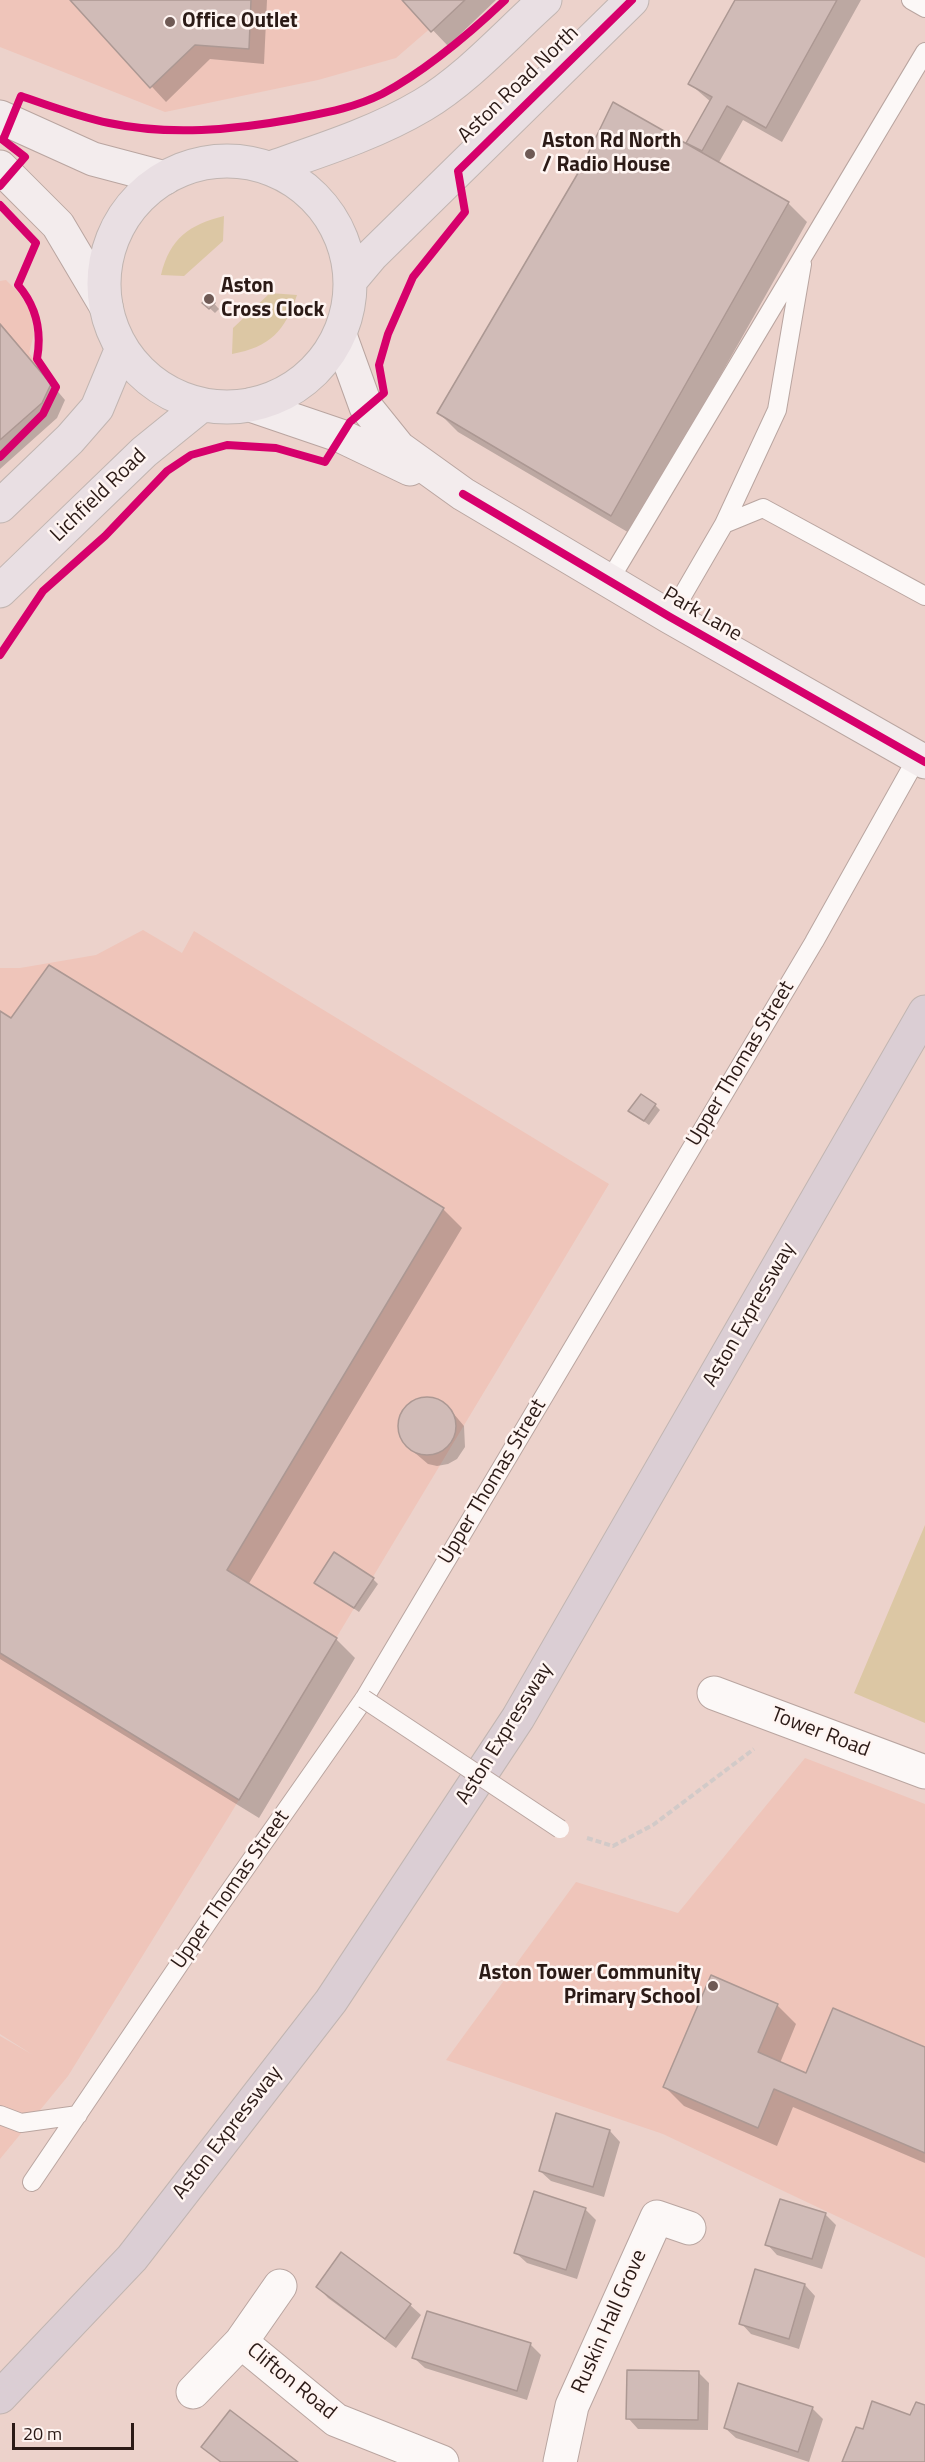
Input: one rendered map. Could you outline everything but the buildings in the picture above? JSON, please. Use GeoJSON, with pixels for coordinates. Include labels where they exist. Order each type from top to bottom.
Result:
{"type":"FeatureCollection","features":[{"type":"Feature","properties":{"kind":"highway","name":"Aston Expressway"},"geometry":{"type":"LineString","coordinates":[[0,2397],[132,2258],[331,2001],[518,1718],[925,1012]]}},
{"type":"Feature","properties":{"kind":"main road","name":"Aston Road North"},"geometry":{"type":"LineString","coordinates":[[270,168],[358,136],[424,104],[463,75],[545,0]]}},
{"type":"Feature","properties":{"kind":"main road","name":"Aston Road North"},"geometry":{"type":"LineString","coordinates":[[351,280],[372,255],[632,0]]}},
{"type":"Feature","properties":{"kind":"main road"},"geometry":{"type":"LineString","coordinates":[[0,117],[93,159],[165,177]]}},
{"type":"Feature","properties":{"kind":"main road"},"geometry":{"type":"LineString","coordinates":[[235,161],[270,168],[302,186],[328,212],[344,244],[351,280],[349,308],[340,335],[318,368],[287,392],[250,405],[226,408],[202,405],[170,394],[143,374],[122,348],[112,328],[106,306],[105,269],[115,232],[135,202],[165,177],[198,164],[235,161]]}},
{"type":"Feature","properties":{"kind":"main road"},"geometry":{"type":"LineString","coordinates":[[0,167],[57,225],[106,306]]}},
{"type":"Feature","properties":{"kind":"main road","name":"Park Lane"},"geometry":{"type":"LineString","coordinates":[[340,335],[366,407],[399,448],[463,494],[670,617],[921,760]]}},
{"type":"Feature","properties":{"kind":"main road"},"geometry":{"type":"LineString","coordinates":[[0,506],[70,439],[97,408],[122,348]]}},
{"type":"Feature","properties":{"kind":"main road","name":"Lichfield Road"},"geometry":{"type":"LineString","coordinates":[[0,591],[144,452],[202,405]]}},
{"type":"Feature","properties":{"kind":"main road","name":"Park Lane"},"geometry":{"type":"LineString","coordinates":[[250,405],[341,436],[463,494]]}},
{"type":"Feature","properties":{"kind":"street","name":"Tower Road"},"geometry":{"type":"LineString","coordinates":[[714,1693],[925,1773]]}},
{"type":"Feature","properties":{"kind":"street","name":"Ruskin Hall Grove"},"geometry":{"type":"LineString","coordinates":[[560,2462],[572,2406],[657,2217],[689,2228]]}},
{"type":"Feature","properties":{"kind":"street","name":"Clifton Road"},"geometry":{"type":"LineString","coordinates":[[193,2392],[241,2342],[280,2286]]}},
{"type":"Feature","properties":{"kind":"street","name":"Clifton Road"},"geometry":{"type":"LineString","coordinates":[[241,2342],[336,2420],[442,2462]]}},
{"type":"Feature","properties":{"kind":"lane"},"geometry":{"type":"LineString","coordinates":[[911,0],[925,8]]}},
{"type":"Feature","properties":{"kind":"lane"},"geometry":{"type":"LineString","coordinates":[[609,581],[925,52]]}},
{"type":"Feature","properties":{"kind":"lane"},"geometry":{"type":"LineString","coordinates":[[670,617],[724,524],[777,410],[804,254]]}},
{"type":"Feature","properties":{"kind":"lane"},"geometry":{"type":"LineString","coordinates":[[724,524],[763,508],[925,596]]}},
{"type":"Feature","properties":{"kind":"lane","name":"Upper Thomas Street"},"geometry":{"type":"LineString","coordinates":[[32,2182],[210,1919],[364,1699],[921,760]]}},
{"type":"Feature","properties":{"kind":"lane"},"geometry":{"type":"LineString","coordinates":[[364,1699],[560,1829]]}},
{"type":"Feature","properties":{"kind":"lane"},"geometry":{"type":"LineString","coordinates":[[0,2115],[21,2123],[78,2115]]}},
{"type":"Feature","properties":{"kind":"path"},"geometry":{"type":"LineString","coordinates":[[560,1829],[613,1846],[653,1825],[791,1722]]}},
{"type":"Feature","properties":{"kind":"shaded area"},"geometry":{"type":"Polygon","coordinates":[[[0,0],[463,0],[396,58],[318,80],[165,112],[0,47],[0,0]]]}},
{"type":"Feature","properties":{"kind":"shaded area"},"geometry":{"type":"Polygon","coordinates":[[[224,216],[223,241],[184,276],[161,275],[170,251],[183,235],[201,224],[224,216]]]}},
{"type":"Feature","properties":{"kind":"shaded area"},"geometry":{"type":"Polygon","coordinates":[[[6,280],[19,293],[31,312],[34,334],[29,353],[51,384],[0,440],[0,281],[6,280]]]}},
{"type":"Feature","properties":{"kind":"shaded area"},"geometry":{"type":"Polygon","coordinates":[[[270,293],[297,295],[281,328],[266,342],[232,354],[233,328],[270,293]]]}},
{"type":"Feature","properties":{"kind":"shaded area"},"geometry":{"type":"Polygon","coordinates":[[[143,930],[182,953],[194,931],[609,1184],[228,1818],[68,2076],[0,2159],[0,2036],[33,2055],[0,2034],[0,968],[20,968],[96,955],[143,930]]]}},
{"type":"Feature","properties":{"kind":"shaded area"},"geometry":{"type":"Polygon","coordinates":[[[925,1525],[925,1723],[854,1693],[925,1525]]]}},
{"type":"Feature","properties":{"kind":"shaded area","name":"Aston Tower Community Primary School"},"geometry":{"type":"Polygon","coordinates":[[[805,1758],[925,1804],[925,2258],[663,2134],[446,2060],[576,1882],[678,1913],[805,1758]]]}},
{"type":"Feature","properties":{"kind":"cycle path"},"geometry":{"type":"LineString","coordinates":[[0,186],[25,157],[3,140],[21,96],[98,121],[155,129],[225,129],[305,117],[361,103],[399,85],[446,51],[505,0]]}},
{"type":"Feature","properties":{"kind":"cycle path"},"geometry":{"type":"LineString","coordinates":[[0,655],[43,591],[105,536],[167,471],[191,455],[227,445],[276,448],[325,462],[350,422],[384,393],[379,365],[388,334],[413,277],[465,212],[458,171],[632,0]]}},
{"type":"Feature","properties":{"kind":"cycle path"},"geometry":{"type":"LineString","coordinates":[[0,205],[36,243],[18,285],[34,311],[39,339],[37,359],[56,387],[43,414],[0,457]]}},
{"type":"Feature","properties":{"kind":"cycle path"},"geometry":{"type":"LineString","coordinates":[[463,494],[670,617],[925,762]]}},
{"type":"Feature","properties":{"kind":"place","name":"Office Outlet"},"geometry":{"type":"Point","coordinates":[170,22]}},
{"type":"Feature","properties":{"kind":"place","name":"Aston Rd North / Radio House"},"geometry":{"type":"Point","coordinates":[530,154]}},
{"type":"Feature","properties":{"kind":"place","name":"Aston Cross Clock"},"geometry":{"type":"Point","coordinates":[209,299]}},
{"type":"Feature","properties":{"kind":"place","name":"Aston Tower Community Primary School"},"geometry":{"type":"Point","coordinates":[713,1986]}}]}
